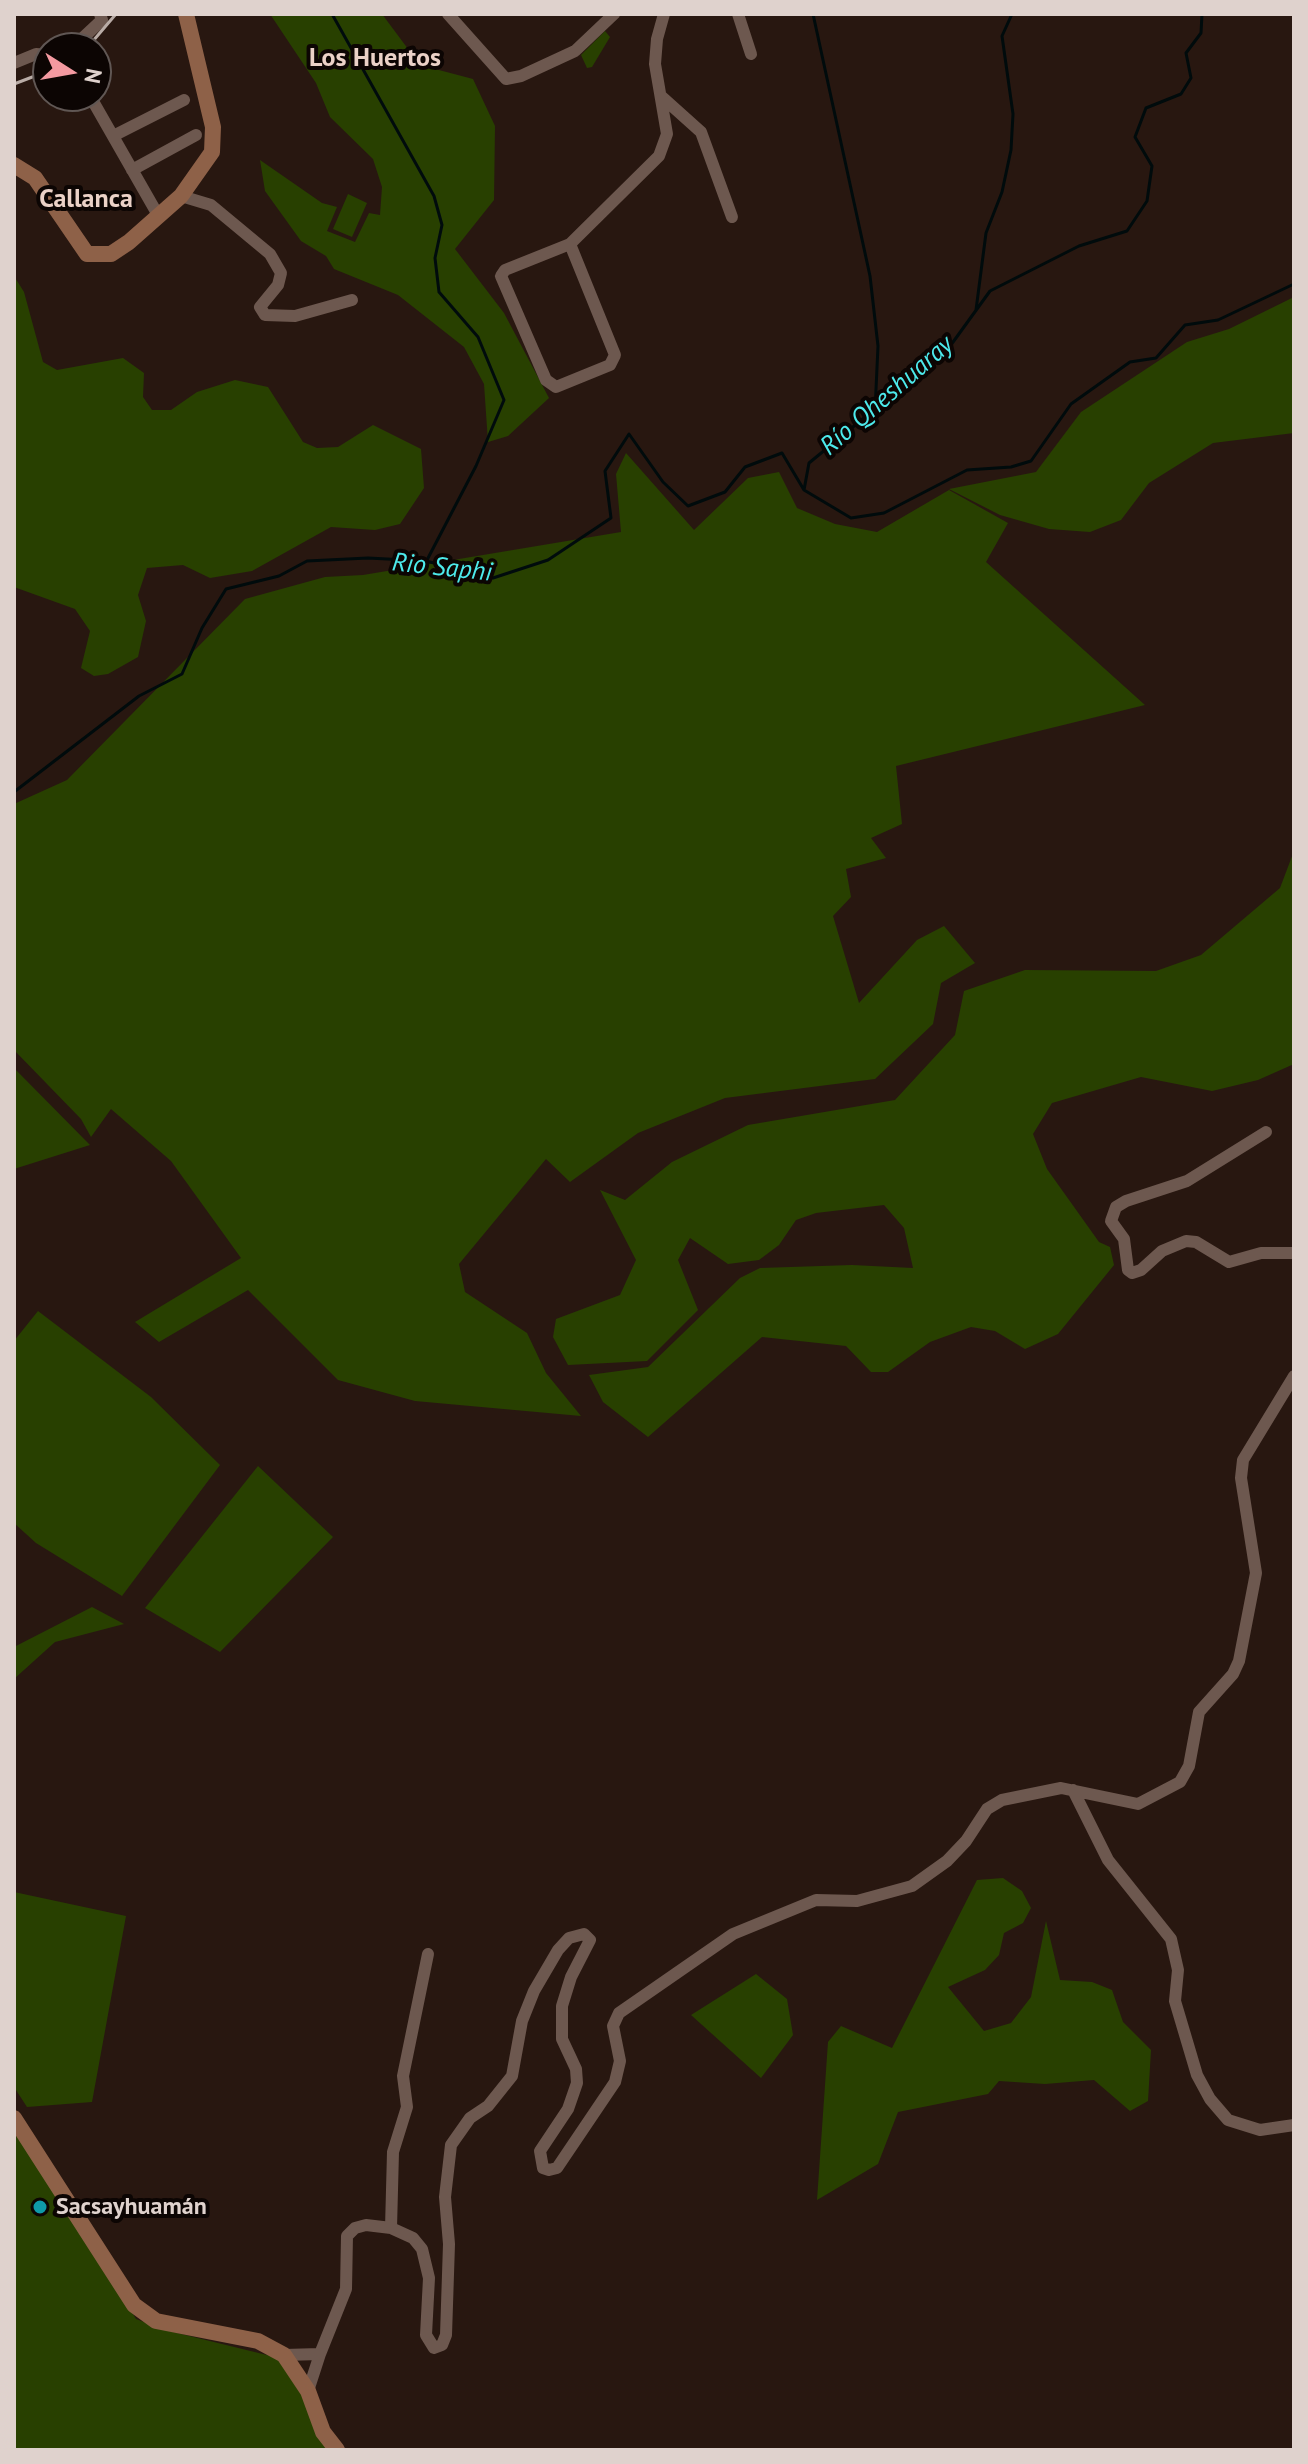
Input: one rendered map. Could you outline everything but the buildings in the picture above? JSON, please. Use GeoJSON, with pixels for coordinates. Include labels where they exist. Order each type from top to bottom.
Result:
{"type":"FeatureCollection","features":[{"type":"Feature","properties":{"kind":"street"},"geometry":{"type":"LineString","coordinates":[[89,32],[102,20],[100,14]]}},
{"type":"Feature","properties":{"kind":"street"},"geometry":{"type":"LineString","coordinates":[[14,165],[35,178],[87,254],[111,254],[181,196],[201,171],[214,143],[186,14]]}},
{"type":"Feature","properties":{"kind":"street"},"geometry":{"type":"LineString","coordinates":[[448,14],[506,79],[521,76],[575,51],[614,14]]}},
{"type":"Feature","properties":{"kind":"street"},"geometry":{"type":"LineString","coordinates":[[570,244],[615,355],[610,365],[556,387],[546,380],[501,276],[505,270],[570,244],[659,156],[667,134],[655,64],[657,39],[664,14]]}},
{"type":"Feature","properties":{"kind":"street"},"geometry":{"type":"LineString","coordinates":[[738,14],[751,54]]}},
{"type":"Feature","properties":{"kind":"street"},"geometry":{"type":"LineString","coordinates":[[662,97],[701,132],[732,217]]}},
{"type":"Feature","properties":{"kind":"street"},"geometry":{"type":"LineString","coordinates":[[113,136],[184,100]]}},
{"type":"Feature","properties":{"kind":"street"},"geometry":{"type":"LineString","coordinates":[[99,112],[158,215]]}},
{"type":"Feature","properties":{"kind":"street"},"geometry":{"type":"LineString","coordinates":[[132,170],[196,135]]}},
{"type":"Feature","properties":{"kind":"street"},"geometry":{"type":"LineString","coordinates":[[181,196],[211,205],[270,254],[281,273],[278,285],[260,307],[265,315],[295,316],[352,300]]}},
{"type":"Feature","properties":{"kind":"street"},"geometry":{"type":"LineString","coordinates":[[1266,1132],[1187,1181],[1126,1201],[1116,1207],[1111,1221],[1124,1239],[1128,1270],[1132,1273],[1141,1270],[1162,1251],[1186,1241],[1196,1242],[1229,1262],[1261,1253],[1294,1253]]}},
{"type":"Feature","properties":{"kind":"street"},"geometry":{"type":"LineString","coordinates":[[308,2391],[346,2289],[347,2236],[355,2228],[366,2225],[391,2228],[413,2238],[422,2249],[429,2278],[426,2335],[434,2348],[442,2345],[446,2335],[449,2244],[445,2197],[451,2145],[470,2118],[495,2100],[512,2076],[522,2021],[534,1991],[558,1950],[569,1938],[584,1934],[590,1940],[571,1977],[562,2006],[562,2039],[576,2069],[577,2083],[568,2109],[540,2151],[539,2160],[549,2170],[557,2168],[615,2082],[620,2061],[613,2026],[619,2013],[733,1934],[779,1912],[816,1900],[857,1901],[912,1886],[947,1861],[966,1841],[987,1809],[1002,1800],[1053,1789],[1073,1790],[1138,1804],[1173,1788],[1184,1777],[1199,1712],[1233,1674],[1239,1661],[1256,1573],[1241,1478],[1243,1460],[1294,1376]]}},
{"type":"Feature","properties":{"kind":"street"},"geometry":{"type":"LineString","coordinates":[[1073,1790],[1108,1860],[1171,1939],[1178,1970],[1175,2001],[1197,2075],[1210,2099],[1228,2120],[1260,2130],[1294,2125]]}},
{"type":"Feature","properties":{"kind":"street"},"geometry":{"type":"LineString","coordinates":[[391,2228],[393,2152],[407,2107],[403,2076],[428,1954]]}},
{"type":"Feature","properties":{"kind":"street"},"geometry":{"type":"LineString","coordinates":[[14,2118],[115,2280],[141,2312],[174,2327],[258,2341],[284,2355],[308,2391],[323,2432],[337,2450]]}},
{"type":"Feature","properties":{"kind":"street"},"geometry":{"type":"LineString","coordinates":[[284,2355],[320,2354]]}},
{"type":"Feature","properties":{"kind":"green space"},"geometry":{"type":"Polygon","coordinates":[[[270,14],[382,14],[420,65],[473,79],[495,126],[494,200],[455,249],[504,313],[549,398],[508,436],[488,442],[484,384],[464,347],[398,295],[334,269],[326,256],[301,241],[265,191],[260,160],[322,203],[337,207],[327,231],[355,242],[369,213],[380,215],[382,187],[373,159],[330,117],[316,83],[270,14]]]}},
{"type":"Feature","properties":{"kind":"green space"},"geometry":{"type":"Polygon","coordinates":[[[605,31],[610,37],[592,67],[587,68],[581,55],[605,31]]]}},
{"type":"Feature","properties":{"kind":"green space"},"geometry":{"type":"Polygon","coordinates":[[[348,194],[367,203],[352,237],[333,229],[348,194]]]}},
{"type":"Feature","properties":{"kind":"green space"},"geometry":{"type":"Polygon","coordinates":[[[14,276],[24,292],[43,362],[57,370],[123,358],[144,373],[143,397],[152,410],[171,410],[197,392],[235,380],[268,387],[303,442],[317,448],[338,447],[373,425],[421,449],[424,488],[400,524],[375,530],[331,527],[252,571],[210,578],[183,565],[147,568],[138,595],[146,621],[138,657],[108,674],[94,676],[81,668],[90,631],[75,609],[14,587],[14,276]]]}},
{"type":"Feature","properties":{"kind":"green space"},"geometry":{"type":"Polygon","coordinates":[[[1294,297],[1294,433],[1213,443],[1149,483],[1121,520],[1090,532],[1049,529],[1000,515],[949,489],[1036,472],[1081,412],[1187,342],[1229,329],[1294,297]]]}},
{"type":"Feature","properties":{"kind":"green space"},"geometry":{"type":"Polygon","coordinates":[[[626,453],[694,530],[748,478],[779,472],[797,508],[835,524],[877,532],[949,490],[1008,523],[986,562],[1145,705],[896,766],[902,824],[871,838],[886,858],[846,869],[851,897],[833,916],[859,1003],[917,940],[944,926],[975,963],[941,983],[933,1024],[875,1079],[725,1098],[638,1133],[570,1182],[546,1159],[459,1264],[465,1292],[527,1333],[546,1373],[581,1416],[415,1401],[338,1380],[248,1290],[159,1342],[135,1322],[241,1258],[171,1161],[111,1109],[91,1137],[81,1119],[14,1050],[14,804],[67,780],[245,599],[325,577],[363,575],[621,532],[616,474],[626,453]]]}},
{"type":"Feature","properties":{"kind":"green space"},"geometry":{"type":"Polygon","coordinates":[[[1294,851],[1294,1064],[1258,1080],[1212,1091],[1141,1077],[1052,1103],[1033,1134],[1047,1169],[1099,1242],[1110,1247],[1114,1265],[1058,1334],[1025,1349],[995,1331],[971,1327],[930,1342],[888,1372],[871,1372],[846,1346],[762,1337],[648,1437],[603,1402],[589,1375],[648,1367],[740,1278],[760,1268],[852,1265],[913,1268],[904,1228],[884,1205],[816,1213],[796,1220],[779,1245],[759,1260],[728,1264],[690,1238],[678,1260],[698,1310],[647,1361],[568,1365],[553,1337],[556,1319],[620,1295],[636,1260],[600,1190],[625,1200],[672,1162],[748,1125],[895,1100],[955,1035],[964,991],[1025,970],[1156,971],[1201,955],[1280,888],[1294,851]]]}},
{"type":"Feature","properties":{"kind":"green space"},"geometry":{"type":"Polygon","coordinates":[[[14,1068],[90,1145],[14,1169],[14,1068]]]}},
{"type":"Feature","properties":{"kind":"green space"},"geometry":{"type":"Polygon","coordinates":[[[38,1311],[151,1397],[220,1465],[122,1596],[36,1543],[14,1523],[14,1341],[38,1311]]]}},
{"type":"Feature","properties":{"kind":"green space"},"geometry":{"type":"Polygon","coordinates":[[[258,1466],[333,1537],[220,1652],[145,1608],[258,1466]]]}},
{"type":"Feature","properties":{"kind":"green space"},"geometry":{"type":"Polygon","coordinates":[[[92,1607],[124,1624],[55,1642],[14,1679],[14,1647],[92,1607]]]}},
{"type":"Feature","properties":{"kind":"green space"},"geometry":{"type":"Polygon","coordinates":[[[1003,1878],[1022,1891],[1031,1908],[1023,1923],[1004,1933],[999,1955],[985,1970],[948,1987],[984,2031],[1011,2023],[1031,1997],[1046,1921],[1060,1980],[1092,1982],[1112,1990],[1123,2022],[1151,2050],[1148,2101],[1130,2111],[1094,2080],[1045,2084],[999,2081],[988,2094],[898,2112],[878,2164],[817,2200],[828,2042],[841,2026],[892,2048],[977,1880],[1003,1878]]]}},
{"type":"Feature","properties":{"kind":"green space"},"geometry":{"type":"Polygon","coordinates":[[[14,1892],[126,1916],[92,2102],[27,2107],[14,2087],[14,1892]]]}},
{"type":"Feature","properties":{"kind":"green space"},"geometry":{"type":"Polygon","coordinates":[[[756,1974],[787,1999],[793,2035],[761,2078],[691,2015],[756,1974]]]}},
{"type":"Feature","properties":{"kind":"green space","name":"Sacsayhuamán"},"geometry":{"type":"Polygon","coordinates":[[[14,2122],[136,2319],[165,2330],[279,2358],[304,2390],[328,2450],[14,2450],[14,2122]]]}},
{"type":"Feature","properties":{"kind":"waterway"},"geometry":{"type":"LineString","coordinates":[[332,14],[434,196],[442,225],[435,258],[439,292],[478,337],[504,400],[476,466],[427,560]]}},
{"type":"Feature","properties":{"kind":"waterway"},"geometry":{"type":"LineString","coordinates":[[813,14],[870,276],[878,346],[875,411]]}},
{"type":"Feature","properties":{"kind":"waterway"},"geometry":{"type":"LineString","coordinates":[[976,310],[986,233],[1002,192],[1011,150],[1013,114],[1002,36],[1012,14]]}},
{"type":"Feature","properties":{"kind":"waterway","name":"Río Qheshuaray"},"geometry":{"type":"LineString","coordinates":[[804,490],[809,463],[948,349],[990,291],[1079,246],[1127,231],[1147,201],[1152,166],[1135,137],[1146,108],[1181,94],[1191,78],[1186,53],[1201,33],[1202,14]]}},
{"type":"Feature","properties":{"kind":"waterway","name":"Rio Saphi"},"geometry":{"type":"LineString","coordinates":[[14,792],[139,696],[182,674],[202,628],[226,589],[279,576],[307,561],[368,558],[426,561],[493,578],[548,560],[611,518],[605,471],[629,434],[663,482],[688,506],[725,492],[745,467],[782,453],[804,490],[851,518],[884,513],[967,470],[1011,467],[1031,461],[1071,404],[1130,362],[1156,358],[1185,325],[1218,320],[1294,284]]}},
{"type":"Feature","properties":{"kind":"railway"},"geometry":{"type":"LineString","coordinates":[[101,32],[116,14]]}},
{"type":"Feature","properties":{"kind":"railway"},"geometry":{"type":"LineString","coordinates":[[14,84],[32,77]]}},
{"type":"Feature","properties":{"kind":"place","name":"Sacsayhuamán"},"geometry":{"type":"Point","coordinates":[40,2207]}},
{"type":"Feature","properties":{"kind":"district","name":"Los Huertos"},"geometry":{"type":"Point","coordinates":[375,59]}},
{"type":"Feature","properties":{"kind":"district","name":"Callanca"},"geometry":{"type":"Point","coordinates":[86,200]}}]}
